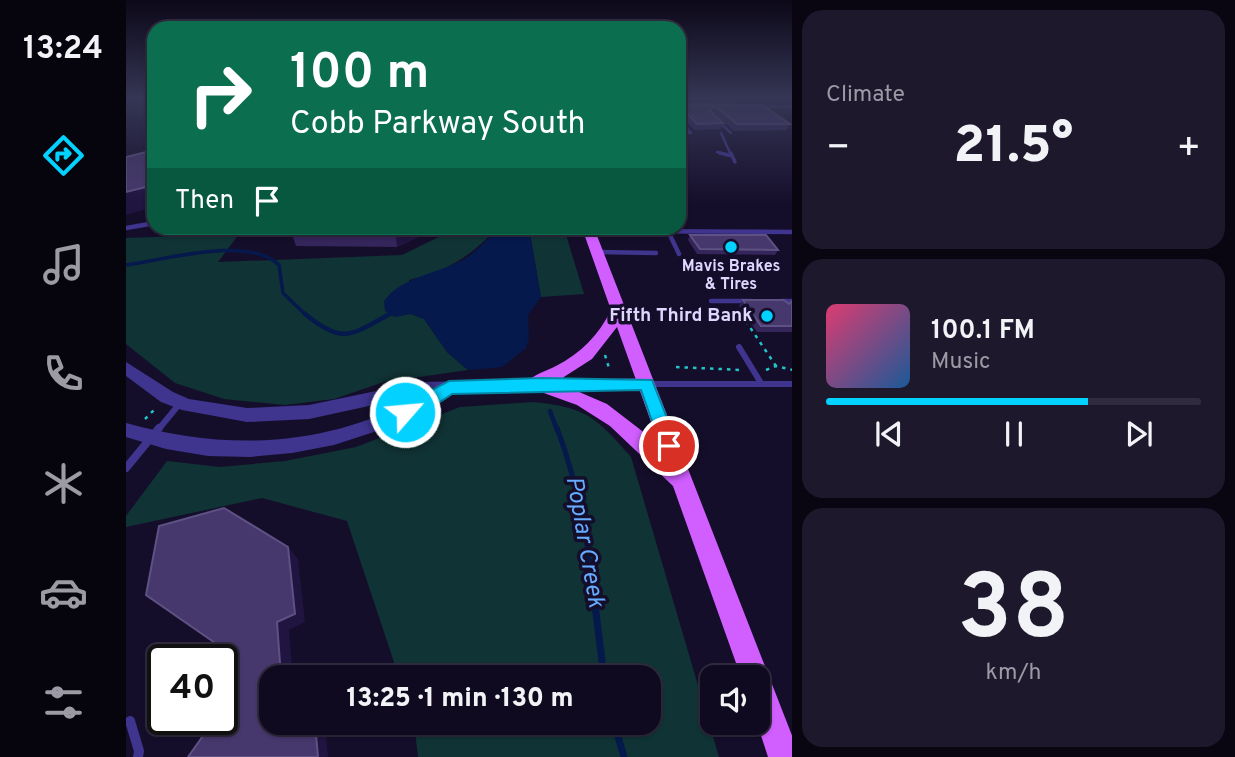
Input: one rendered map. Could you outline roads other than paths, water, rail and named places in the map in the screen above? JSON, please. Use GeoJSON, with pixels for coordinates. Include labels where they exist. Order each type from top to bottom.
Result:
{"type":"FeatureCollection","features":[{"type":"Feature","properties":{"kind":"main road"},"geometry":{"type":"LineString","coordinates":[[591,235],[751,665]]}},
{"type":"Feature","properties":{"kind":"main road"},"geometry":{"type":"LineString","coordinates":[[538,384],[568,369],[589,354],[604,336],[618,308]]}},
{"type":"Feature","properties":{"kind":"main road"},"geometry":{"type":"LineString","coordinates":[[538,384],[583,398],[614,416],[651,448],[684,486]]}},
{"type":"Feature","properties":{"kind":"main road"},"geometry":{"type":"LineString","coordinates":[[770,719],[784,757]]}},
{"type":"Feature","properties":{"kind":"street"},"geometry":{"type":"LineString","coordinates":[[126,368],[166,397],[181,402],[227,412],[281,415],[332,408],[419,387],[646,384]]}},
{"type":"Feature","properties":{"kind":"street"},"geometry":{"type":"LineString","coordinates":[[139,431],[230,450],[299,445],[384,420],[425,403],[449,388]]}},
{"type":"Feature","properties":{"kind":"lane"},"geometry":{"type":"LineString","coordinates":[[721,133],[735,163]]}},
{"type":"Feature","properties":{"kind":"lane"},"geometry":{"type":"LineString","coordinates":[[717,152],[732,156]]}},
{"type":"Feature","properties":{"kind":"lane"},"geometry":{"type":"LineString","coordinates":[[126,228],[147,224]]}},
{"type":"Feature","properties":{"kind":"lane"},"geometry":{"type":"LineString","coordinates":[[686,231],[792,232]]}},
{"type":"Feature","properties":{"kind":"lane"},"geometry":{"type":"LineString","coordinates":[[670,235],[679,254]]}},
{"type":"Feature","properties":{"kind":"lane"},"geometry":{"type":"LineString","coordinates":[[598,252],[656,253]]}},
{"type":"Feature","properties":{"kind":"lane"},"geometry":{"type":"LineString","coordinates":[[711,301],[758,301]]}},
{"type":"Feature","properties":{"kind":"lane"},"geometry":{"type":"LineString","coordinates":[[770,301],[792,301]]}},
{"type":"Feature","properties":{"kind":"lane"},"geometry":{"type":"LineString","coordinates":[[739,347],[761,383]]}},
{"type":"Feature","properties":{"kind":"lane"},"geometry":{"type":"LineString","coordinates":[[646,384],[792,384]]}},
{"type":"Feature","properties":{"kind":"lane"},"geometry":{"type":"LineString","coordinates":[[126,468],[139,431],[181,402]]}},
{"type":"Feature","properties":{"kind":"lane"},"geometry":{"type":"LineString","coordinates":[[130,721],[139,751],[138,757]]}},
{"type":"Feature","properties":{"kind":"water"},"geometry":{"type":"Polygon","coordinates":[[[491,235],[530,235],[541,297],[528,315],[529,337],[526,348],[502,367],[468,370],[447,352],[424,319],[411,314],[395,317],[385,311],[384,301],[392,292],[411,280],[456,263],[479,248],[491,235]]]}},
{"type":"Feature","properties":{"kind":"waterway","name":"Poplar Creek"},"geometry":{"type":"LineString","coordinates":[[126,265],[227,250],[265,256],[279,265],[283,293],[307,316]]}},
{"type":"Feature","properties":{"kind":"waterway","name":"Poplar Creek"},"geometry":{"type":"LineString","coordinates":[[390,314],[394,312]]}},
{"type":"Feature","properties":{"kind":"waterway","name":"Poplar Creek"},"geometry":{"type":"LineString","coordinates":[[305,314],[329,330],[348,334],[390,314]]}},
{"type":"Feature","properties":{"kind":"waterway","name":"Poplar Creek"},"geometry":{"type":"LineString","coordinates":[[386,316],[390,314]]}},
{"type":"Feature","properties":{"kind":"waterway","name":"Poplar Creek"},"geometry":{"type":"LineString","coordinates":[[550,411],[557,430]]}},
{"type":"Feature","properties":{"kind":"waterway","name":"Poplar Creek"},"geometry":{"type":"LineString","coordinates":[[557,428],[578,500],[591,575]]}},
{"type":"Feature","properties":{"kind":"waterway","name":"Poplar Creek"},"geometry":{"type":"LineString","coordinates":[[591,573],[602,665]]}},
{"type":"Feature","properties":{"kind":"waterway","name":"Poplar Creek"},"geometry":{"type":"LineString","coordinates":[[618,735],[624,757]]}},
{"type":"Feature","properties":{"kind":"place","name":"Mavis Brakes & Tires"},"geometry":{"type":"Point","coordinates":[731,247]}},
{"type":"Feature","properties":{"kind":"place","name":"Fifth Third Bank"},"geometry":{"type":"Point","coordinates":[767,316]}}]}
